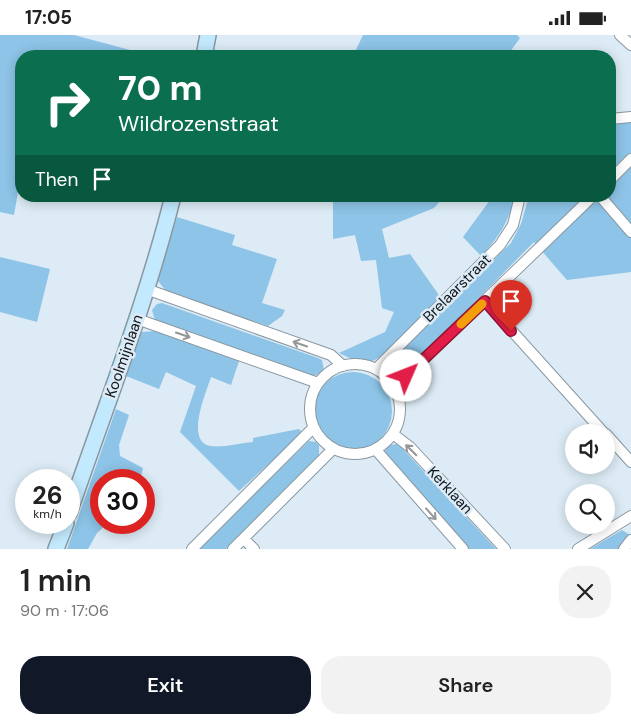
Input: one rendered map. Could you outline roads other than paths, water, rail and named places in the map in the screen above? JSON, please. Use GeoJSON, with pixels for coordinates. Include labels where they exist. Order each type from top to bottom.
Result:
{"type":"FeatureCollection","features":[{"type":"Feature","properties":{"kind":"street"},"geometry":{"type":"LineString","coordinates":[[205,50],[208,35]]}},
{"type":"Feature","properties":{"kind":"street"},"geometry":{"type":"LineString","coordinates":[[620,35],[631,45]]}},
{"type":"Feature","properties":{"kind":"street"},"geometry":{"type":"LineString","coordinates":[[616,118],[631,117]]}},
{"type":"Feature","properties":{"kind":"street"},"geometry":{"type":"LineString","coordinates":[[616,174],[631,159]]}},
{"type":"Feature","properties":{"kind":"street","name":"Koolmijnlaan"},"geometry":{"type":"LineString","coordinates":[[80,482],[137,319],[171,202]]}},
{"type":"Feature","properties":{"kind":"street","name":"Brelaarstraat"},"geometry":{"type":"LineString","coordinates":[[376,369],[500,245],[513,225],[519,202]]}},
{"type":"Feature","properties":{"kind":"street","name":"Brelaarstraat"},"geometry":{"type":"LineString","coordinates":[[395,387],[587,202]]}},
{"type":"Feature","properties":{"kind":"street"},"geometry":{"type":"LineString","coordinates":[[605,202],[631,232]]}},
{"type":"Feature","properties":{"kind":"street"},"geometry":{"type":"LineString","coordinates":[[146,289],[331,355],[342,365]]}},
{"type":"Feature","properties":{"kind":"street"},"geometry":{"type":"LineString","coordinates":[[485,301],[597,424]]}},
{"type":"Feature","properties":{"kind":"street"},"geometry":{"type":"LineString","coordinates":[[137,319],[318,383]]}},
{"type":"Feature","properties":{"kind":"street"},"geometry":{"type":"LineString","coordinates":[[359,364],[376,369],[385,375],[395,387],[400,401],[400,417],[393,434],[376,450],[361,455],[348,455],[333,449],[323,442],[313,428],[310,405],[318,383],[331,371],[342,365],[359,364]]}},
{"type":"Feature","properties":{"kind":"street"},"geometry":{"type":"LineString","coordinates":[[192,549],[313,428]]}},
{"type":"Feature","properties":{"kind":"street","name":"Kerklaan"},"geometry":{"type":"LineString","coordinates":[[393,434],[410,447],[505,549]]}},
{"type":"Feature","properties":{"kind":"street"},"geometry":{"type":"LineString","coordinates":[[615,444],[631,461]]}},
{"type":"Feature","properties":{"kind":"street"},"geometry":{"type":"LineString","coordinates":[[233,549],[333,449]]}},
{"type":"Feature","properties":{"kind":"street","name":"Kerklaan"},"geometry":{"type":"LineString","coordinates":[[376,450],[463,549]]}},
{"type":"Feature","properties":{"kind":"street"},"geometry":{"type":"LineString","coordinates":[[578,549],[631,516]]}},
{"type":"Feature","properties":{"kind":"street"},"geometry":{"type":"LineString","coordinates":[[56,549],[62,534]]}},
{"type":"Feature","properties":{"kind":"street"},"geometry":{"type":"LineString","coordinates":[[244,539],[254,549]]}},
{"type":"Feature","properties":{"kind":"street"},"geometry":{"type":"LineString","coordinates":[[624,549],[631,540]]}}]}
